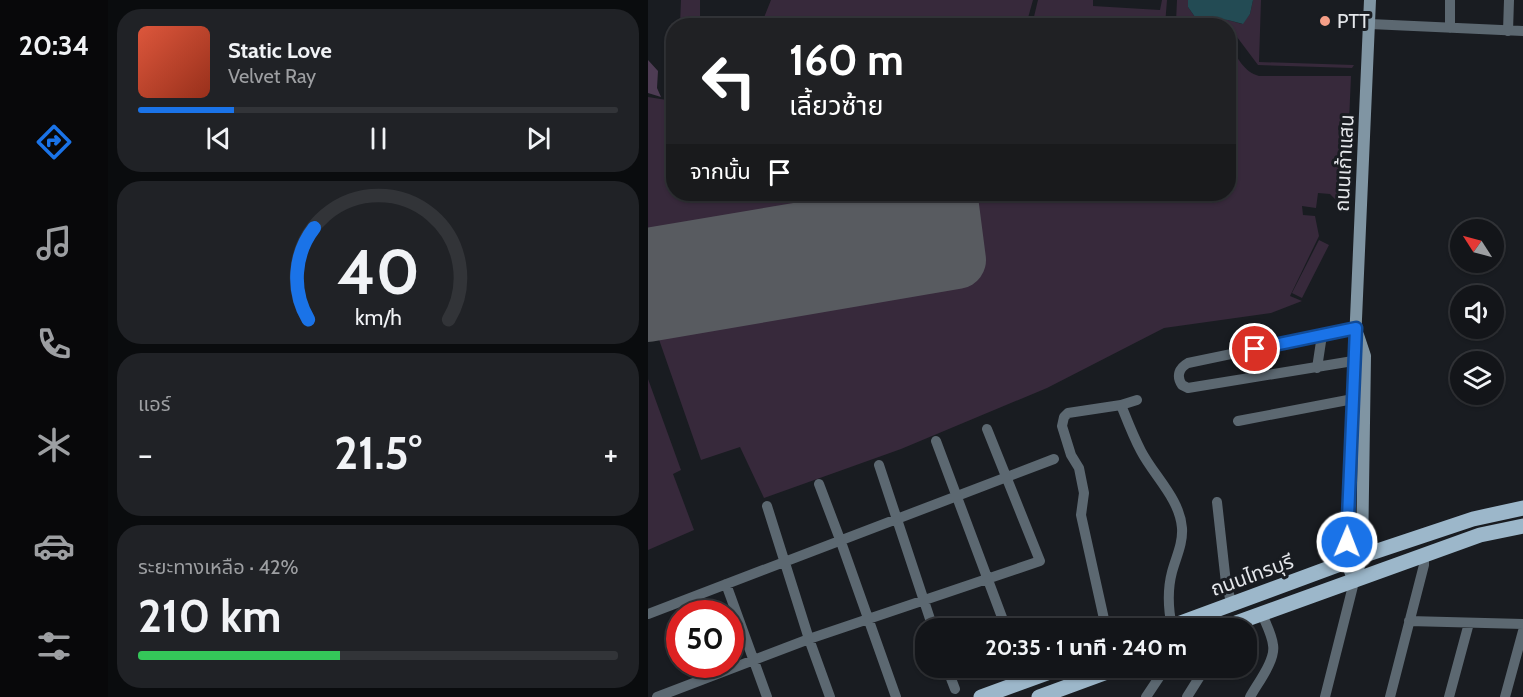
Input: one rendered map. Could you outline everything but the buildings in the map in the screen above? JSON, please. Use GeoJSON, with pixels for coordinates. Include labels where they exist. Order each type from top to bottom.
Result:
{"type":"FeatureCollection","features":[{"type":"Feature","properties":{"kind":"main road","name":"ถนนเก้าแสน"},"geometry":{"type":"LineString","coordinates":[[1347,563],[1353,361],[1370,0]]}},
{"type":"Feature","properties":{"kind":"main road","name":"ถนนเก้าแสน"},"geometry":{"type":"LineString","coordinates":[[1354,582],[1362,556],[1365,356],[1356,328]]}},
{"type":"Feature","properties":{"kind":"main road","name":"ถนนไทรบุรี"},"geometry":{"type":"LineString","coordinates":[[1197,618],[1362,556],[1473,519],[1523,508]]}},
{"type":"Feature","properties":{"kind":"main road","name":"ถนนไทรบุรี"},"geometry":{"type":"LineString","coordinates":[[1251,618],[1480,535],[1523,526]]}},
{"type":"Feature","properties":{"kind":"main road"},"geometry":{"type":"LineString","coordinates":[[1347,563],[1354,582]]}},
{"type":"Feature","properties":{"kind":"main road"},"geometry":{"type":"LineString","coordinates":[[981,697],[1033,678]]}},
{"type":"Feature","properties":{"kind":"main road"},"geometry":{"type":"LineString","coordinates":[[1039,697],[1091,678]]}},
{"type":"Feature","properties":{"kind":"street"},"geometry":{"type":"LineString","coordinates":[[1450,0],[1450,28]]}},
{"type":"Feature","properties":{"kind":"street"},"geometry":{"type":"LineString","coordinates":[[1508,31],[1509,0]]}},
{"type":"Feature","properties":{"kind":"street"},"geometry":{"type":"LineString","coordinates":[[1370,24],[1523,31]]}},
{"type":"Feature","properties":{"kind":"street"},"geometry":{"type":"LineString","coordinates":[[1353,361],[1188,388],[1182,385],[1178,375],[1188,363],[1356,328]]}},
{"type":"Feature","properties":{"kind":"street"},"geometry":{"type":"LineString","coordinates":[[1317,368],[1322,335]]}},
{"type":"Feature","properties":{"kind":"street"},"geometry":{"type":"LineString","coordinates":[[1238,421],[1353,399]]}},
{"type":"Feature","properties":{"kind":"street"},"geometry":{"type":"LineString","coordinates":[[1104,618],[1081,515],[1084,493],[1079,468],[1068,448],[1062,426],[1064,417],[1068,414],[1137,400]]}},
{"type":"Feature","properties":{"kind":"street"},"geometry":{"type":"LineString","coordinates":[[1121,405],[1141,452],[1181,519],[1180,549],[1168,592],[1169,618]]}},
{"type":"Feature","properties":{"kind":"street"},"geometry":{"type":"LineString","coordinates":[[657,697],[809,639],[1040,561],[987,429]]}},
{"type":"Feature","properties":{"kind":"street"},"geometry":{"type":"LineString","coordinates":[[936,441],[1002,618]]}},
{"type":"Feature","properties":{"kind":"street"},"geometry":{"type":"LineString","coordinates":[[648,614],[842,542],[1054,459]]}},
{"type":"Feature","properties":{"kind":"street"},"geometry":{"type":"LineString","coordinates":[[879,465],[929,618]]}},
{"type":"Feature","properties":{"kind":"street"},"geometry":{"type":"LineString","coordinates":[[819,484],[842,542],[896,697]]}},
{"type":"Feature","properties":{"kind":"street"},"geometry":{"type":"LineString","coordinates":[[1217,502],[1226,583],[1232,605]]}},
{"type":"Feature","properties":{"kind":"street"},"geometry":{"type":"LineString","coordinates":[[767,506],[830,697]]}},
{"type":"Feature","properties":{"kind":"street"},"geometry":{"type":"LineString","coordinates":[[1390,697],[1424,565],[1424,554]]}},
{"type":"Feature","properties":{"kind":"street"},"geometry":{"type":"LineString","coordinates":[[1325,697],[1354,582]]}},
{"type":"Feature","properties":{"kind":"street"},"geometry":{"type":"LineString","coordinates":[[726,584],[752,661],[767,697]]}},
{"type":"Feature","properties":{"kind":"street"},"geometry":{"type":"LineString","coordinates":[[1250,697],[1274,652],[1262,614]]}},
{"type":"Feature","properties":{"kind":"street"},"geometry":{"type":"LineString","coordinates":[[1410,621],[1523,624]]}},
{"type":"Feature","properties":{"kind":"street"},"geometry":{"type":"LineString","coordinates":[[1449,697],[1469,623]]}},
{"type":"Feature","properties":{"kind":"street"},"geometry":{"type":"LineString","coordinates":[[1505,697],[1523,631]]}},
{"type":"Feature","properties":{"kind":"street"},"geometry":{"type":"LineString","coordinates":[[950,678],[954,689]]}},
{"type":"Feature","properties":{"kind":"street"},"geometry":{"type":"LineString","coordinates":[[1146,697],[1160,678]]}},
{"type":"Feature","properties":{"kind":"street"},"geometry":{"type":"LineString","coordinates":[[1188,697],[1199,678]]}},
{"type":"Feature","properties":{"kind":"shaded area"},"geometry":{"type":"Polygon","coordinates":[[[681,0],[700,0],[700,18],[680,18],[681,0]]]}},
{"type":"Feature","properties":{"kind":"shaded area"},"geometry":{"type":"Polygon","coordinates":[[[771,0],[1033,0],[1028,18],[764,18],[771,0]]]}},
{"type":"Feature","properties":{"kind":"shaded area"},"geometry":{"type":"Polygon","coordinates":[[[1038,0],[1093,0],[1093,6],[1160,10],[1162,0],[1167,0],[1166,18],[1034,18],[1038,0]]]}},
{"type":"Feature","properties":{"kind":"shaded area"},"geometry":{"type":"Polygon","coordinates":[[[1177,0],[1188,0],[1188,7],[1195,17],[1206,18],[1176,18],[1177,0]]]}},
{"type":"Feature","properties":{"kind":"shaded area"},"geometry":{"type":"Polygon","coordinates":[[[1253,0],[1261,0],[1259,62],[1354,65],[1352,68],[1258,65],[1236,36],[1236,22],[1242,24],[1250,14],[1253,0]]]}},
{"type":"Feature","properties":{"kind":"shaded area"},"geometry":{"type":"Polygon","coordinates":[[[1236,56],[1245,68],[1259,76],[1351,76],[1346,190],[1339,203],[1330,194],[1318,193],[1316,208],[1302,206],[1303,215],[1315,216],[1319,236],[1290,296],[1302,301],[1271,313],[1164,328],[1047,388],[901,449],[764,498],[740,447],[701,460],[655,328],[655,322],[963,268],[955,201],[1236,201],[1236,56]]]}},
{"type":"Feature","properties":{"kind":"shaded area"},"geometry":{"type":"Polygon","coordinates":[[[648,60],[658,71],[657,88],[661,97],[648,93],[648,60]]]}},
{"type":"Feature","properties":{"kind":"shaded area"},"geometry":{"type":"Polygon","coordinates":[[[648,97],[666,100],[666,201],[949,201],[648,251],[648,97]]]}},
{"type":"Feature","properties":{"kind":"shaded area"},"geometry":{"type":"Polygon","coordinates":[[[1319,240],[1329,245],[1302,298],[1292,293],[1319,240]]]}},
{"type":"Feature","properties":{"kind":"shaded area"},"geometry":{"type":"Polygon","coordinates":[[[648,379],[681,470],[673,474],[694,530],[648,550],[648,379]]]}},
{"type":"Feature","properties":{"kind":"water"},"geometry":{"type":"Polygon","coordinates":[[[1188,0],[1253,0],[1250,14],[1243,24],[1236,22],[1236,18],[1195,17],[1188,7],[1188,0]]]}},
{"type":"Feature","properties":{"kind":"runway"},"geometry":{"type":"LineString","coordinates":[[648,257],[950,206],[957,260],[648,313]]}},
{"type":"Feature","properties":{"kind":"place","name":"PTT"},"geometry":{"type":"Point","coordinates":[1325,21]}},
{"type":"Feature","properties":{"kind":"route"},"geometry":{"type":"LineString","coordinates":[[1255,349],[1356,328],[1347,542]]}}]}
